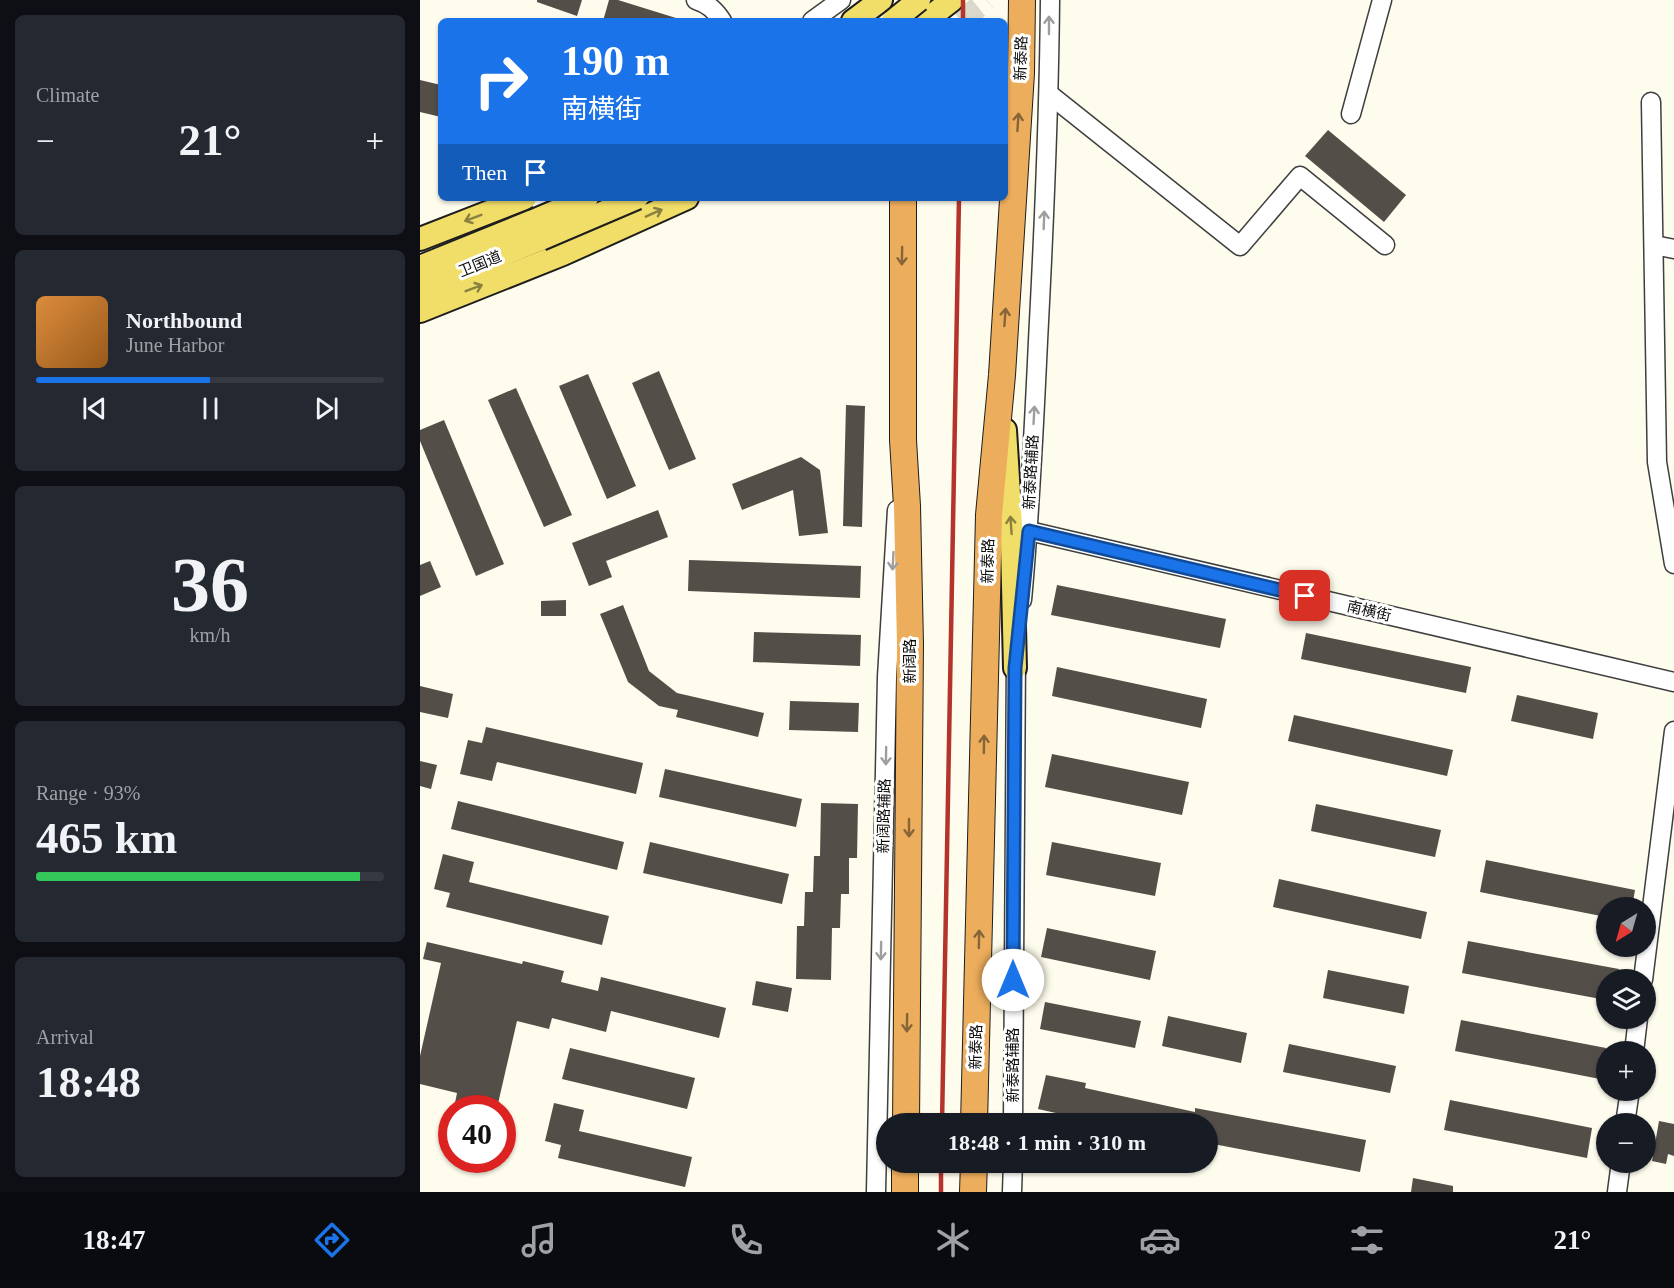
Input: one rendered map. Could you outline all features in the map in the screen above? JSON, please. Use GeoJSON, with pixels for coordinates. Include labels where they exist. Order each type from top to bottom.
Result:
{"type":"FeatureCollection","features":[{"type":"Feature","properties":{"kind":"highway"},"geometry":{"type":"LineString","coordinates":[[909,18],[910,0]]}},
{"type":"Feature","properties":{"kind":"highway","name":"新泰路"},"geometry":{"type":"LineString","coordinates":[[974,1113],[989,515],[1002,375],[1021,73],[1022,0]]}},
{"type":"Feature","properties":{"kind":"highway","name":"新阔路"},"geometry":{"type":"LineString","coordinates":[[903,201],[903,440],[910,644],[906,1113]]}},
{"type":"Feature","properties":{"kind":"highway"},"geometry":{"type":"LineString","coordinates":[[904,1192],[905,1173]]}},
{"type":"Feature","properties":{"kind":"highway"},"geometry":{"type":"LineString","coordinates":[[973,1192],[974,1173]]}},
{"type":"Feature","properties":{"kind":"main road"},"geometry":{"type":"LineString","coordinates":[[856,18],[881,0]]}},
{"type":"Feature","properties":{"kind":"main road"},"geometry":{"type":"LineString","coordinates":[[897,18],[919,0]]}},
{"type":"Feature","properties":{"kind":"main road"},"geometry":{"type":"LineString","coordinates":[[929,18],[952,0]]}},
{"type":"Feature","properties":{"kind":"main road"},"geometry":{"type":"LineString","coordinates":[[420,238],[517,201]]}},
{"type":"Feature","properties":{"kind":"main road"},"geometry":{"type":"LineString","coordinates":[[537,230],[582,201]]}},
{"type":"Feature","properties":{"kind":"main road"},"geometry":{"type":"LineString","coordinates":[[537,230],[629,201]]}},
{"type":"Feature","properties":{"kind":"main road"},"geometry":{"type":"LineString","coordinates":[[420,311],[563,254],[680,201]]}},
{"type":"Feature","properties":{"kind":"main road","name":"卫国道"},"geometry":{"type":"LineString","coordinates":[[420,267],[537,230]]}},
{"type":"Feature","properties":{"kind":"main road","name":"卫国道"},"geometry":{"type":"LineString","coordinates":[[420,289],[537,230]]}},
{"type":"Feature","properties":{"kind":"main road"},"geometry":{"type":"LineString","coordinates":[[1002,375],[1012,543],[1015,668]]}},
{"type":"Feature","properties":{"kind":"street"},"geometry":{"type":"LineString","coordinates":[[696,0],[706,4],[720,18]]}},
{"type":"Feature","properties":{"kind":"street"},"geometry":{"type":"LineString","coordinates":[[816,18],[841,0]]}},
{"type":"Feature","properties":{"kind":"street","name":"新泰路辅路"},"geometry":{"type":"LineString","coordinates":[[1013,1113],[1015,668],[1029,531],[1049,94],[1050,0]]}},
{"type":"Feature","properties":{"kind":"street"},"geometry":{"type":"LineString","coordinates":[[1352,114],[1382,0]]}},
{"type":"Feature","properties":{"kind":"street"},"geometry":{"type":"LineString","coordinates":[[1049,94],[1240,246],[1300,176],[1385,245]]}},
{"type":"Feature","properties":{"kind":"street"},"geometry":{"type":"LineString","coordinates":[[1651,102],[1657,462],[1674,564]]}},
{"type":"Feature","properties":{"kind":"street"},"geometry":{"type":"LineString","coordinates":[[540,201],[563,254]]}},
{"type":"Feature","properties":{"kind":"street"},"geometry":{"type":"LineString","coordinates":[[1654,245],[1674,249]]}},
{"type":"Feature","properties":{"kind":"street","name":"新阔路辅路"},"geometry":{"type":"LineString","coordinates":[[876,1192],[888,677],[894,540],[903,440]]}},
{"type":"Feature","properties":{"kind":"street","name":"南横街"},"geometry":{"type":"LineString","coordinates":[[1029,531],[1674,682]]}},
{"type":"Feature","properties":{"kind":"street"},"geometry":{"type":"LineString","coordinates":[[1644,969],[1674,731]]}},
{"type":"Feature","properties":{"kind":"street"},"geometry":{"type":"LineString","coordinates":[[1012,1192],[1013,1173]]}},
{"type":"Feature","properties":{"kind":"street"},"geometry":{"type":"LineString","coordinates":[[1617,1192],[1620,1173]]}},
{"type":"Feature","properties":{"kind":"building"},"geometry":{"type":"Polygon","coordinates":[[[537,0],[582,0],[577,16],[537,2],[537,0]]]}},
{"type":"Feature","properties":{"kind":"building"},"geometry":{"type":"Polygon","coordinates":[[[609,0],[618,0],[676,18],[604,18],[609,0]]]}},
{"type":"Feature","properties":{"kind":"building"},"geometry":{"type":"Polygon","coordinates":[[[420,80],[438,84],[438,116],[420,112],[420,80]]]}},
{"type":"Feature","properties":{"kind":"building"},"geometry":{"type":"Polygon","coordinates":[[[1328,130],[1406,195],[1384,222],[1305,156],[1328,130]]]}},
{"type":"Feature","properties":{"kind":"building"},"geometry":{"type":"Polygon","coordinates":[[[659,371],[696,459],[669,470],[632,383],[659,371]]]}},
{"type":"Feature","properties":{"kind":"building"},"geometry":{"type":"Polygon","coordinates":[[[588,374],[636,486],[607,499],[559,386],[588,374]]]}},
{"type":"Feature","properties":{"kind":"building"},"geometry":{"type":"Polygon","coordinates":[[[516,388],[572,515],[544,527],[488,400],[516,388]]]}},
{"type":"Feature","properties":{"kind":"building"},"geometry":{"type":"Polygon","coordinates":[[[846,405],[865,406],[862,527],[843,526],[846,405]]]}},
{"type":"Feature","properties":{"kind":"building"},"geometry":{"type":"Polygon","coordinates":[[[444,420],[504,564],[476,576],[420,441],[420,430],[444,420]]]}},
{"type":"Feature","properties":{"kind":"building"},"geometry":{"type":"Polygon","coordinates":[[[801,457],[820,470],[828,533],[799,536],[793,490],[742,510],[732,484],[801,457]]]}},
{"type":"Feature","properties":{"kind":"building"},"geometry":{"type":"Polygon","coordinates":[[[658,510],[668,537],[606,561],[612,577],[589,586],[572,543],[658,510]]]}},
{"type":"Feature","properties":{"kind":"building"},"geometry":{"type":"Polygon","coordinates":[[[689,560],[861,566],[860,598],[688,591],[689,560]]]}},
{"type":"Feature","properties":{"kind":"building"},"geometry":{"type":"Polygon","coordinates":[[[430,561],[441,587],[420,596],[420,565],[430,561]]]}},
{"type":"Feature","properties":{"kind":"building"},"geometry":{"type":"Polygon","coordinates":[[[1057,585],[1226,619],[1220,648],[1051,615],[1057,585]]]}},
{"type":"Feature","properties":{"kind":"building"},"geometry":{"type":"Polygon","coordinates":[[[566,600],[566,616],[541,616],[541,601],[566,600]]]}},
{"type":"Feature","properties":{"kind":"building"},"geometry":{"type":"Polygon","coordinates":[[[623,605],[649,671],[677,693],[764,713],[758,737],[676,717],[678,710],[659,706],[628,682],[600,614],[623,605]]]}},
{"type":"Feature","properties":{"kind":"building"},"geometry":{"type":"Polygon","coordinates":[[[754,632],[861,635],[860,666],[753,662],[754,632]]]}},
{"type":"Feature","properties":{"kind":"building"},"geometry":{"type":"Polygon","coordinates":[[[1306,633],[1471,667],[1466,693],[1301,659],[1306,633]]]}},
{"type":"Feature","properties":{"kind":"building"},"geometry":{"type":"Polygon","coordinates":[[[1057,667],[1207,699],[1201,728],[1052,696],[1057,667]]]}},
{"type":"Feature","properties":{"kind":"building"},"geometry":{"type":"Polygon","coordinates":[[[420,686],[453,694],[448,718],[420,712],[420,686]]]}},
{"type":"Feature","properties":{"kind":"building"},"geometry":{"type":"Polygon","coordinates":[[[1517,695],[1598,713],[1593,739],[1511,721],[1517,695]]]}},
{"type":"Feature","properties":{"kind":"building"},"geometry":{"type":"Polygon","coordinates":[[[790,701],[859,703],[858,732],[789,730],[790,701]]]}},
{"type":"Feature","properties":{"kind":"building"},"geometry":{"type":"Polygon","coordinates":[[[1294,715],[1453,750],[1447,776],[1288,741],[1294,715]]]}},
{"type":"Feature","properties":{"kind":"building"},"geometry":{"type":"Polygon","coordinates":[[[486,727],[643,763],[636,794],[497,762],[492,781],[460,774],[468,740],[482,743],[486,727]]]}},
{"type":"Feature","properties":{"kind":"building"},"geometry":{"type":"Polygon","coordinates":[[[1052,754],[1189,782],[1182,815],[1045,787],[1052,754]]]}},
{"type":"Feature","properties":{"kind":"building"},"geometry":{"type":"Polygon","coordinates":[[[420,761],[437,765],[431,789],[420,786],[420,761]]]}},
{"type":"Feature","properties":{"kind":"building"},"geometry":{"type":"Polygon","coordinates":[[[665,769],[802,799],[796,827],[659,797],[665,769]]]}},
{"type":"Feature","properties":{"kind":"building"},"geometry":{"type":"Polygon","coordinates":[[[458,801],[624,842],[617,870],[451,829],[458,801]]]}},
{"type":"Feature","properties":{"kind":"building"},"geometry":{"type":"Polygon","coordinates":[[[821,803],[858,804],[857,858],[849,858],[849,894],[841,894],[840,928],[832,928],[831,980],[796,979],[797,926],[804,926],[805,892],[813,892],[814,856],[820,856],[821,803]]]}},
{"type":"Feature","properties":{"kind":"building"},"geometry":{"type":"Polygon","coordinates":[[[1316,804],[1441,830],[1435,857],[1311,831],[1316,804]]]}},
{"type":"Feature","properties":{"kind":"building"},"geometry":{"type":"Polygon","coordinates":[[[650,842],[789,874],[782,904],[643,873],[650,842]]]}},
{"type":"Feature","properties":{"kind":"building"},"geometry":{"type":"Polygon","coordinates":[[[1052,842],[1161,863],[1155,896],[1046,875],[1052,842]]]}},
{"type":"Feature","properties":{"kind":"building"},"geometry":{"type":"Polygon","coordinates":[[[443,854],[474,862],[469,882],[609,916],[602,945],[446,907],[450,893],[434,889],[443,854]]]}},
{"type":"Feature","properties":{"kind":"building"},"geometry":{"type":"Polygon","coordinates":[[[1486,860],[1635,890],[1634,897],[1596,897],[1596,915],[1480,892],[1486,860]]]}},
{"type":"Feature","properties":{"kind":"building"},"geometry":{"type":"Polygon","coordinates":[[[1279,879],[1427,912],[1421,939],[1273,907],[1279,879]]]}},
{"type":"Feature","properties":{"kind":"building"},"geometry":{"type":"Polygon","coordinates":[[[1047,928],[1156,951],[1150,980],[1041,957],[1047,928]]]}},
{"type":"Feature","properties":{"kind":"building"},"geometry":{"type":"Polygon","coordinates":[[[1468,941],[1619,969],[1596,969],[1596,998],[1462,973],[1468,941]]]}},
{"type":"Feature","properties":{"kind":"building"},"geometry":{"type":"Polygon","coordinates":[[[427,942],[522,964],[523,961],[564,971],[561,982],[598,991],[601,977],[726,1008],[719,1038],[611,1011],[606,1032],[552,1018],[549,1029],[517,1021],[500,1095],[457,1095],[457,1093],[420,1084],[420,1056],[441,963],[423,959],[427,942]]]}},
{"type":"Feature","properties":{"kind":"building"},"geometry":{"type":"Polygon","coordinates":[[[1328,970],[1409,986],[1404,1014],[1323,998],[1328,970]]]}},
{"type":"Feature","properties":{"kind":"building"},"geometry":{"type":"Polygon","coordinates":[[[756,981],[792,988],[788,1012],[752,1005],[756,981]]]}},
{"type":"Feature","properties":{"kind":"building"},"geometry":{"type":"Polygon","coordinates":[[[1045,1002],[1141,1021],[1135,1048],[1040,1029],[1045,1002]]]}},
{"type":"Feature","properties":{"kind":"building"},"geometry":{"type":"Polygon","coordinates":[[[1168,1016],[1247,1033],[1241,1063],[1162,1046],[1168,1016]]]}},
{"type":"Feature","properties":{"kind":"building"},"geometry":{"type":"Polygon","coordinates":[[[1461,1020],[1596,1046],[1596,1078],[1455,1051],[1461,1020]]]}},
{"type":"Feature","properties":{"kind":"building"},"geometry":{"type":"Polygon","coordinates":[[[1289,1044],[1396,1066],[1390,1093],[1283,1072],[1289,1044]]]}},
{"type":"Feature","properties":{"kind":"building"},"geometry":{"type":"Polygon","coordinates":[[[570,1048],[695,1078],[687,1109],[562,1079],[570,1048]]]}},
{"type":"Feature","properties":{"kind":"building"},"geometry":{"type":"Polygon","coordinates":[[[1046,1075],[1086,1083],[1085,1088],[1195,1112],[1195,1108],[1366,1140],[1360,1172],[1218,1145],[1218,1113],[1056,1113],[1038,1109],[1046,1075]]]}},
{"type":"Feature","properties":{"kind":"building"},"geometry":{"type":"Polygon","coordinates":[[[1450,1100],[1592,1128],[1587,1158],[1444,1130],[1450,1100]]]}},
{"type":"Feature","properties":{"kind":"building"},"geometry":{"type":"Polygon","coordinates":[[[554,1103],[584,1110],[579,1131],[692,1157],[685,1187],[558,1158],[561,1145],[545,1141],[554,1103]]]}},
{"type":"Feature","properties":{"kind":"building"},"geometry":{"type":"Polygon","coordinates":[[[1659,1121],[1674,1124],[1674,1156],[1668,1154],[1666,1164],[1656,1162],[1659,1121]]]}},
{"type":"Feature","properties":{"kind":"building"},"geometry":{"type":"Polygon","coordinates":[[[1413,1178],[1453,1186],[1453,1192],[1411,1192],[1413,1178]]]}},
{"type":"Feature","properties":{"kind":"tunnel"},"geometry":{"type":"LineString","coordinates":[[965,18],[987,0]]}},
{"type":"Feature","properties":{"kind":"railway"},"geometry":{"type":"LineString","coordinates":[[963,0],[963,18]]}},
{"type":"Feature","properties":{"kind":"railway"},"geometry":{"type":"LineString","coordinates":[[942,1113],[959,201]]}},
{"type":"Feature","properties":{"kind":"railway"},"geometry":{"type":"LineString","coordinates":[[941,1173],[941,1192]]}},
{"type":"Feature","properties":{"kind":"route"},"geometry":{"type":"LineString","coordinates":[[1013,980],[1015,668],[1029,531],[1305,596]]}}]}
